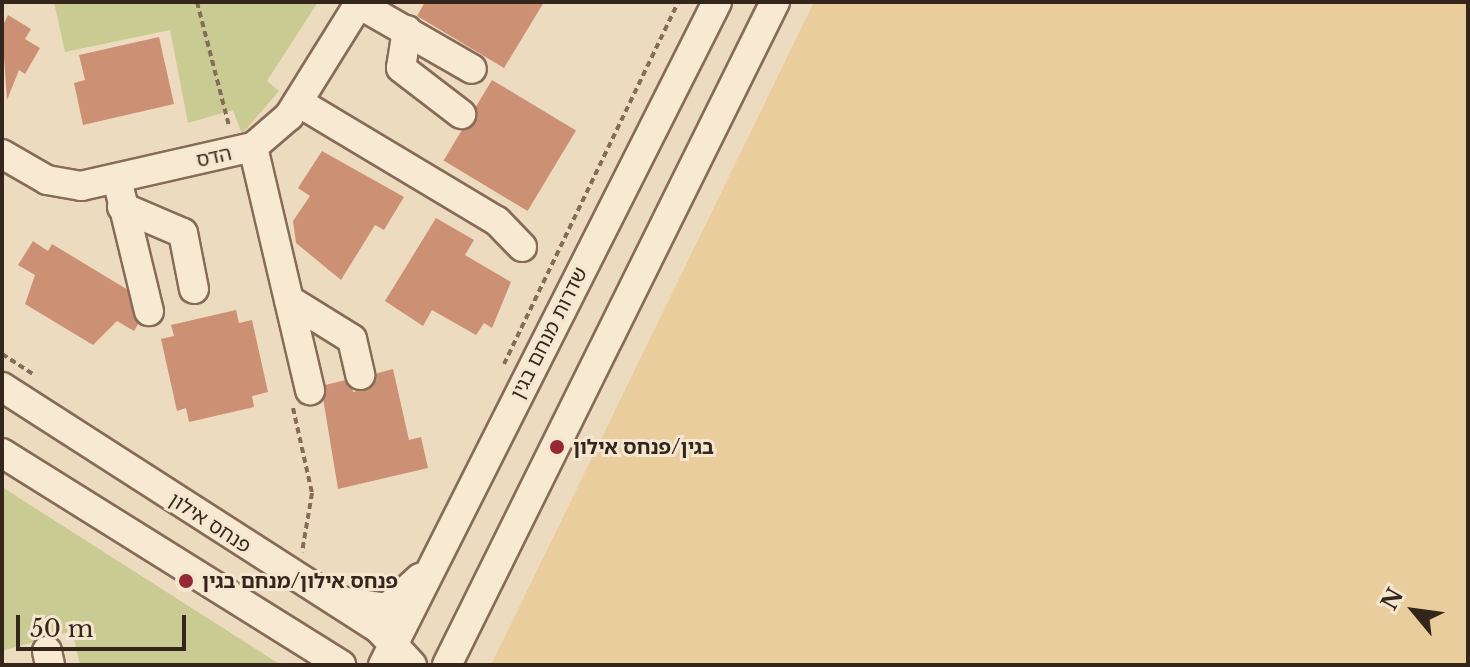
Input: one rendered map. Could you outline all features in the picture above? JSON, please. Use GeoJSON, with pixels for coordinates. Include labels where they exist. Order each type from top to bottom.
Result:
{"type":"FeatureCollection","features":[{"type":"Feature","properties":{"kind":"street","name":"שדרות מנחם בגין"},"geometry":{"type":"LineString","coordinates":[[396,658],[429,570],[717,2]]}},
{"type":"Feature","properties":{"kind":"street"},"geometry":{"type":"LineString","coordinates":[[447,665],[775,2]]}},
{"type":"Feature","properties":{"kind":"street"},"geometry":{"type":"LineString","coordinates":[[360,3],[472,69]]}},
{"type":"Feature","properties":{"kind":"street","name":"הדס"},"geometry":{"type":"LineString","coordinates":[[2,154],[59,184],[117,179],[253,147],[298,102],[360,3]]}},
{"type":"Feature","properties":{"kind":"street"},"geometry":{"type":"LineString","coordinates":[[407,30],[401,68],[461,114]]}},
{"type":"Feature","properties":{"kind":"street"},"geometry":{"type":"LineString","coordinates":[[298,102],[497,221],[522,247]]}},
{"type":"Feature","properties":{"kind":"street"},"geometry":{"type":"LineString","coordinates":[[253,147],[310,390]]}},
{"type":"Feature","properties":{"kind":"street"},"geometry":{"type":"LineString","coordinates":[[117,179],[149,311]]}},
{"type":"Feature","properties":{"kind":"street"},"geometry":{"type":"LineString","coordinates":[[122,207],[183,233],[194,289]]}},
{"type":"Feature","properties":{"kind":"street"},"geometry":{"type":"LineString","coordinates":[[289,300],[352,339],[360,375]]}},
{"type":"Feature","properties":{"kind":"street","name":"פנחס אילון"},"geometry":{"type":"LineString","coordinates":[[2,387],[325,599],[396,658]]}},
{"type":"Feature","properties":{"kind":"street"},"geometry":{"type":"LineString","coordinates":[[2,453],[341,665]]}},
{"type":"Feature","properties":{"kind":"street"},"geometry":{"type":"LineString","coordinates":[[325,599],[387,608],[429,570]]}},
{"type":"Feature","properties":{"kind":"street"},"geometry":{"type":"LineString","coordinates":[[302,642],[320,665]]}},
{"type":"Feature","properties":{"kind":"path"},"geometry":{"type":"LineString","coordinates":[[502,368],[678,2]]}},
{"type":"Feature","properties":{"kind":"green space"},"geometry":{"type":"Polygon","coordinates":[[[54,2],[318,2],[267,81],[279,91],[242,134],[233,110],[188,123],[170,30],[65,52],[54,2]]]}},
{"type":"Feature","properties":{"kind":"green space"},"geometry":{"type":"Polygon","coordinates":[[[2,487],[281,665],[80,665],[72,631],[2,651],[2,487]]]}},
{"type":"Feature","properties":{"kind":"sand"},"geometry":{"type":"Polygon","coordinates":[[[814,2],[1468,2],[1468,665],[491,665],[814,2]]]}},
{"type":"Feature","properties":{"kind":"building"},"geometry":{"type":"Polygon","coordinates":[[[425,2],[544,2],[504,68],[417,16],[425,2]]]}},
{"type":"Feature","properties":{"kind":"building"},"geometry":{"type":"Polygon","coordinates":[[[8,15],[31,29],[25,39],[40,48],[25,74],[19,70],[7,100],[2,27],[8,15]]]}},
{"type":"Feature","properties":{"kind":"building"},"geometry":{"type":"Polygon","coordinates":[[[159,37],[174,104],[83,125],[74,83],[85,80],[79,55],[159,37]]]}},
{"type":"Feature","properties":{"kind":"building"},"geometry":{"type":"Polygon","coordinates":[[[492,80],[576,130],[528,211],[444,161],[492,80]]]}},
{"type":"Feature","properties":{"kind":"building"},"geometry":{"type":"Polygon","coordinates":[[[322,151],[404,197],[384,230],[375,225],[341,280],[296,243],[293,221],[310,196],[298,188],[322,151]]]}},
{"type":"Feature","properties":{"kind":"building"},"geometry":{"type":"Polygon","coordinates":[[[436,218],[474,240],[465,255],[511,282],[492,328],[484,323],[476,335],[432,310],[423,326],[385,301],[436,218]]]}},
{"type":"Feature","properties":{"kind":"building"},"geometry":{"type":"Polygon","coordinates":[[[33,241],[48,251],[52,244],[138,296],[146,311],[134,331],[117,321],[93,345],[25,304],[35,275],[18,265],[33,241]]]}},
{"type":"Feature","properties":{"kind":"building"},"geometry":{"type":"Polygon","coordinates":[[[236,310],[239,323],[252,320],[268,392],[252,396],[254,407],[189,422],[186,408],[177,411],[161,339],[174,336],[171,325],[236,310]]]}},
{"type":"Feature","properties":{"kind":"building"},"geometry":{"type":"Polygon","coordinates":[[[393,369],[409,440],[421,437],[428,468],[338,489],[321,386],[350,379],[353,392],[371,388],[367,376],[393,369]]]}},
{"type":"Feature","properties":{"kind":"place","name":"בגין/פנחס אילון"},"geometry":{"type":"Point","coordinates":[557,447]}},
{"type":"Feature","properties":{"kind":"place","name":"פנחס אילון/מנחם בגין"},"geometry":{"type":"Point","coordinates":[186,581]}}]}
